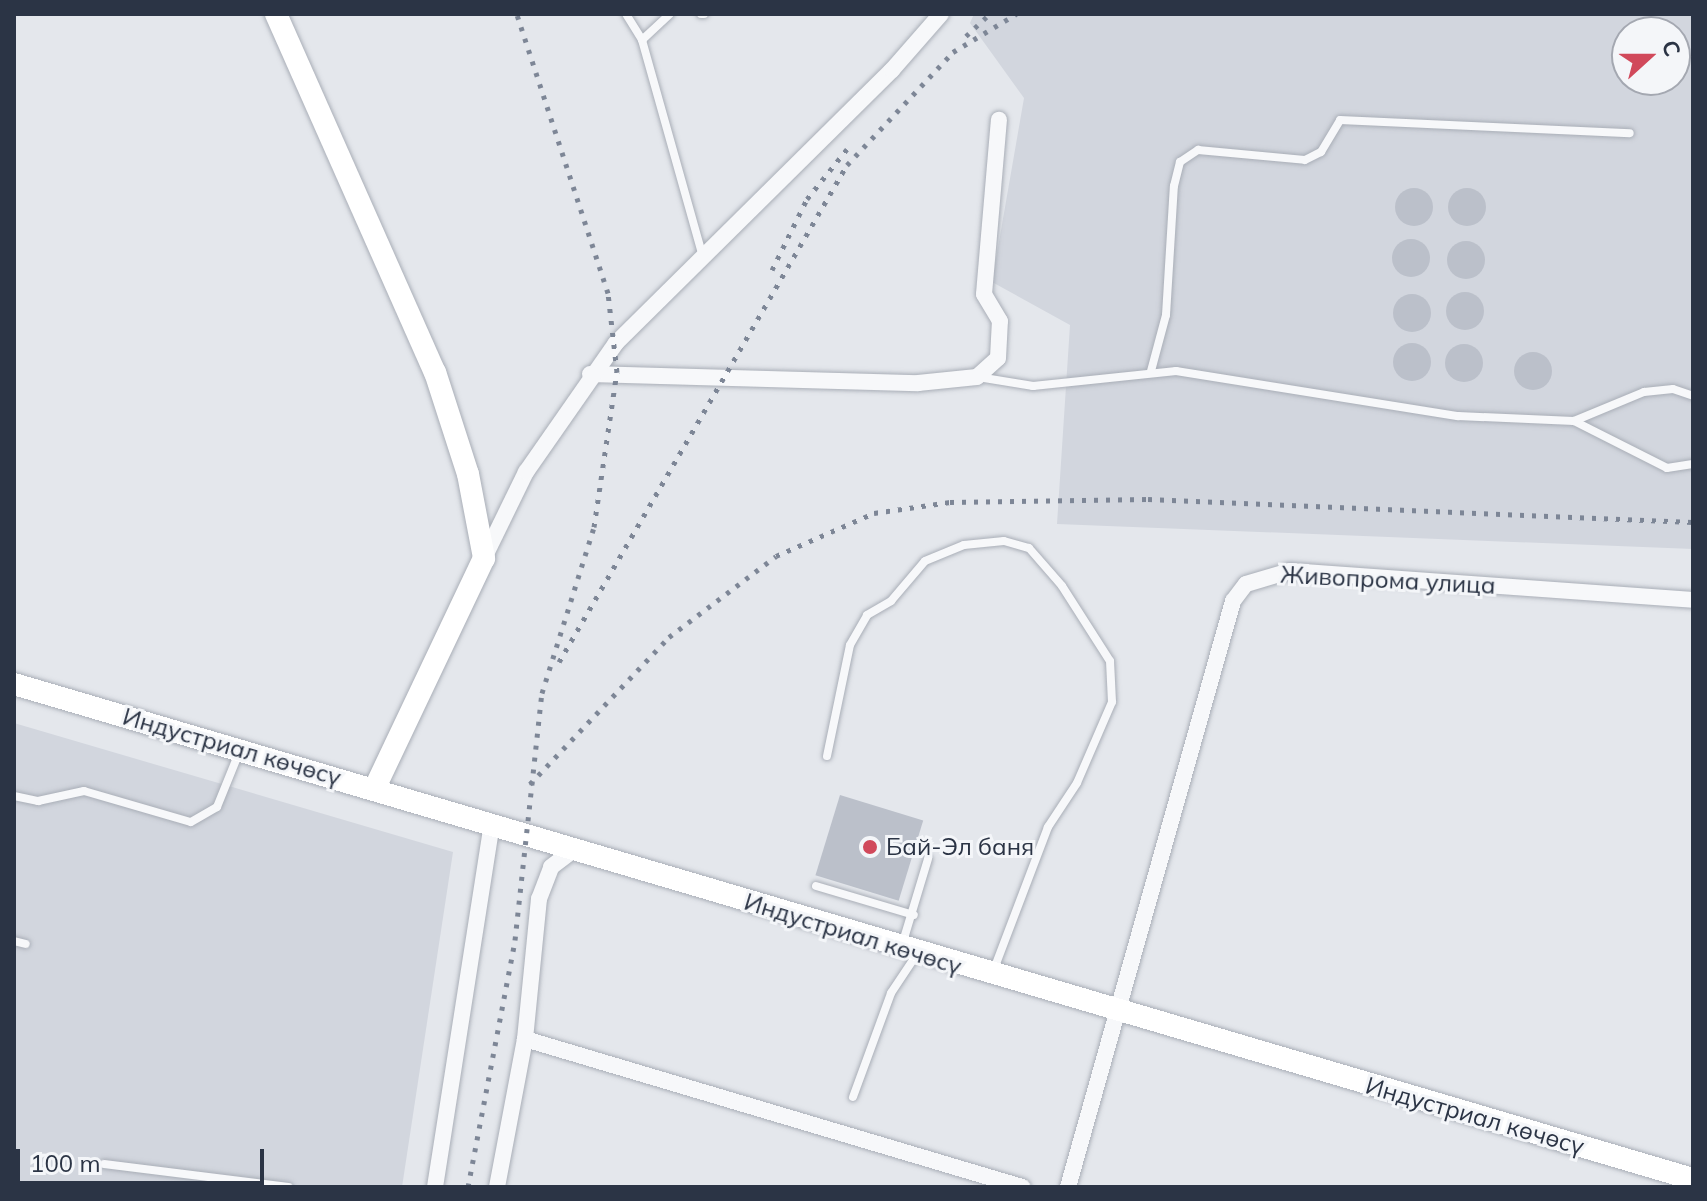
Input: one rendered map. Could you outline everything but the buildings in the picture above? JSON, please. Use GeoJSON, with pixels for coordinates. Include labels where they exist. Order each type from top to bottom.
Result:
{"type":"FeatureCollection","features":[{"type":"Feature","properties":{"kind":"main road"},"geometry":{"type":"LineString","coordinates":[[276,14],[435,372],[468,474],[484,558],[375,788]]}},
{"type":"Feature","properties":{"kind":"main road","name":"Индустриал көчөсү"},"geometry":{"type":"LineString","coordinates":[[14,684],[492,822],[1117,1014],[1693,1179]]}},
{"type":"Feature","properties":{"kind":"street"},"geometry":{"type":"LineString","coordinates":[[484,558],[526,472],[590,374],[702,254],[892,70],[941,14]]}},
{"type":"Feature","properties":{"kind":"street"},"geometry":{"type":"LineString","coordinates":[[590,374],[918,383],[977,377],[998,358],[1000,321],[984,294],[999,120]]}},
{"type":"Feature","properties":{"kind":"street","name":"Живопрома улица"},"geometry":{"type":"LineString","coordinates":[[1068,1187],[1233,601],[1246,584],[1290,571],[1693,600]]}},
{"type":"Feature","properties":{"kind":"street"},"geometry":{"type":"LineString","coordinates":[[435,1187],[492,822]]}},
{"type":"Feature","properties":{"kind":"street"},"geometry":{"type":"LineString","coordinates":[[497,1187],[525,1039],[539,899],[551,867],[576,848]]}},
{"type":"Feature","properties":{"kind":"street"},"geometry":{"type":"LineString","coordinates":[[525,1039],[1022,1187]]}},
{"type":"Feature","properties":{"kind":"lane"},"geometry":{"type":"LineString","coordinates":[[626,14],[642,40],[702,254]]}},
{"type":"Feature","properties":{"kind":"lane"},"geometry":{"type":"LineString","coordinates":[[642,40],[660,17],[670,14]]}},
{"type":"Feature","properties":{"kind":"lane"},"geometry":{"type":"LineString","coordinates":[[1151,371],[1166,315],[1174,186],[1180,162],[1198,150],[1305,160],[1321,152],[1340,120],[1630,133]]}},
{"type":"Feature","properties":{"kind":"lane"},"geometry":{"type":"LineString","coordinates":[[977,377],[1033,386],[1119,381],[1151,371],[1286,386],[1458,416],[1574,421],[1667,468],[1693,464]]}},
{"type":"Feature","properties":{"kind":"lane"},"geometry":{"type":"LineString","coordinates":[[1574,421],[1644,392],[1673,389],[1693,396]]}},
{"type":"Feature","properties":{"kind":"lane"},"geometry":{"type":"LineString","coordinates":[[827,756],[850,645],[867,615],[891,601],[925,561],[964,545],[1004,541],[1029,548],[1062,586],[1110,661],[1112,702],[1077,783],[1048,827],[991,976]]}},
{"type":"Feature","properties":{"kind":"lane"},"geometry":{"type":"LineString","coordinates":[[14,796],[38,801],[84,791],[191,822],[217,807],[240,750]]}},
{"type":"Feature","properties":{"kind":"lane"},"geometry":{"type":"LineString","coordinates":[[853,1097],[908,952],[928,859]]}},
{"type":"Feature","properties":{"kind":"lane"},"geometry":{"type":"LineString","coordinates":[[816,886],[914,915]]}},
{"type":"Feature","properties":{"kind":"lane"},"geometry":{"type":"LineString","coordinates":[[14,941],[26,944]]}},
{"type":"Feature","properties":{"kind":"lane"},"geometry":{"type":"LineString","coordinates":[[104,1164],[289,1187]]}},
{"type":"Feature","properties":{"kind":"shaded area"},"geometry":{"type":"Polygon","coordinates":[[[974,14],[1693,14],[1693,549],[1057,524],[1070,325],[992,282],[1024,98],[970,23],[974,14]]]}},
{"type":"Feature","properties":{"kind":"shaded area"},"geometry":{"type":"Polygon","coordinates":[[[14,723],[453,852],[402,1187],[14,1187],[14,723]]]}},
{"type":"Feature","properties":{"kind":"railway"},"geometry":{"type":"LineString","coordinates":[[468,1187],[515,940],[542,693],[594,527],[617,372],[608,293],[517,14]]}},
{"type":"Feature","properties":{"kind":"railway"},"geometry":{"type":"LineString","coordinates":[[966,36],[990,14]]}},
{"type":"Feature","properties":{"kind":"railway"},"geometry":{"type":"LineString","coordinates":[[559,662],[847,165],[953,52],[1016,14]]}},
{"type":"Feature","properties":{"kind":"railway"},"geometry":{"type":"LineString","coordinates":[[772,270],[807,199],[847,149]]}},
{"type":"Feature","properties":{"kind":"railway"},"geometry":{"type":"LineString","coordinates":[[530,784],[669,637],[776,556],[874,513],[950,502],[1148,499],[1693,522]]}},
{"type":"Feature","properties":{"kind":"place","name":"Бай-Эл баня"},"geometry":{"type":"Point","coordinates":[870,847]}}]}
